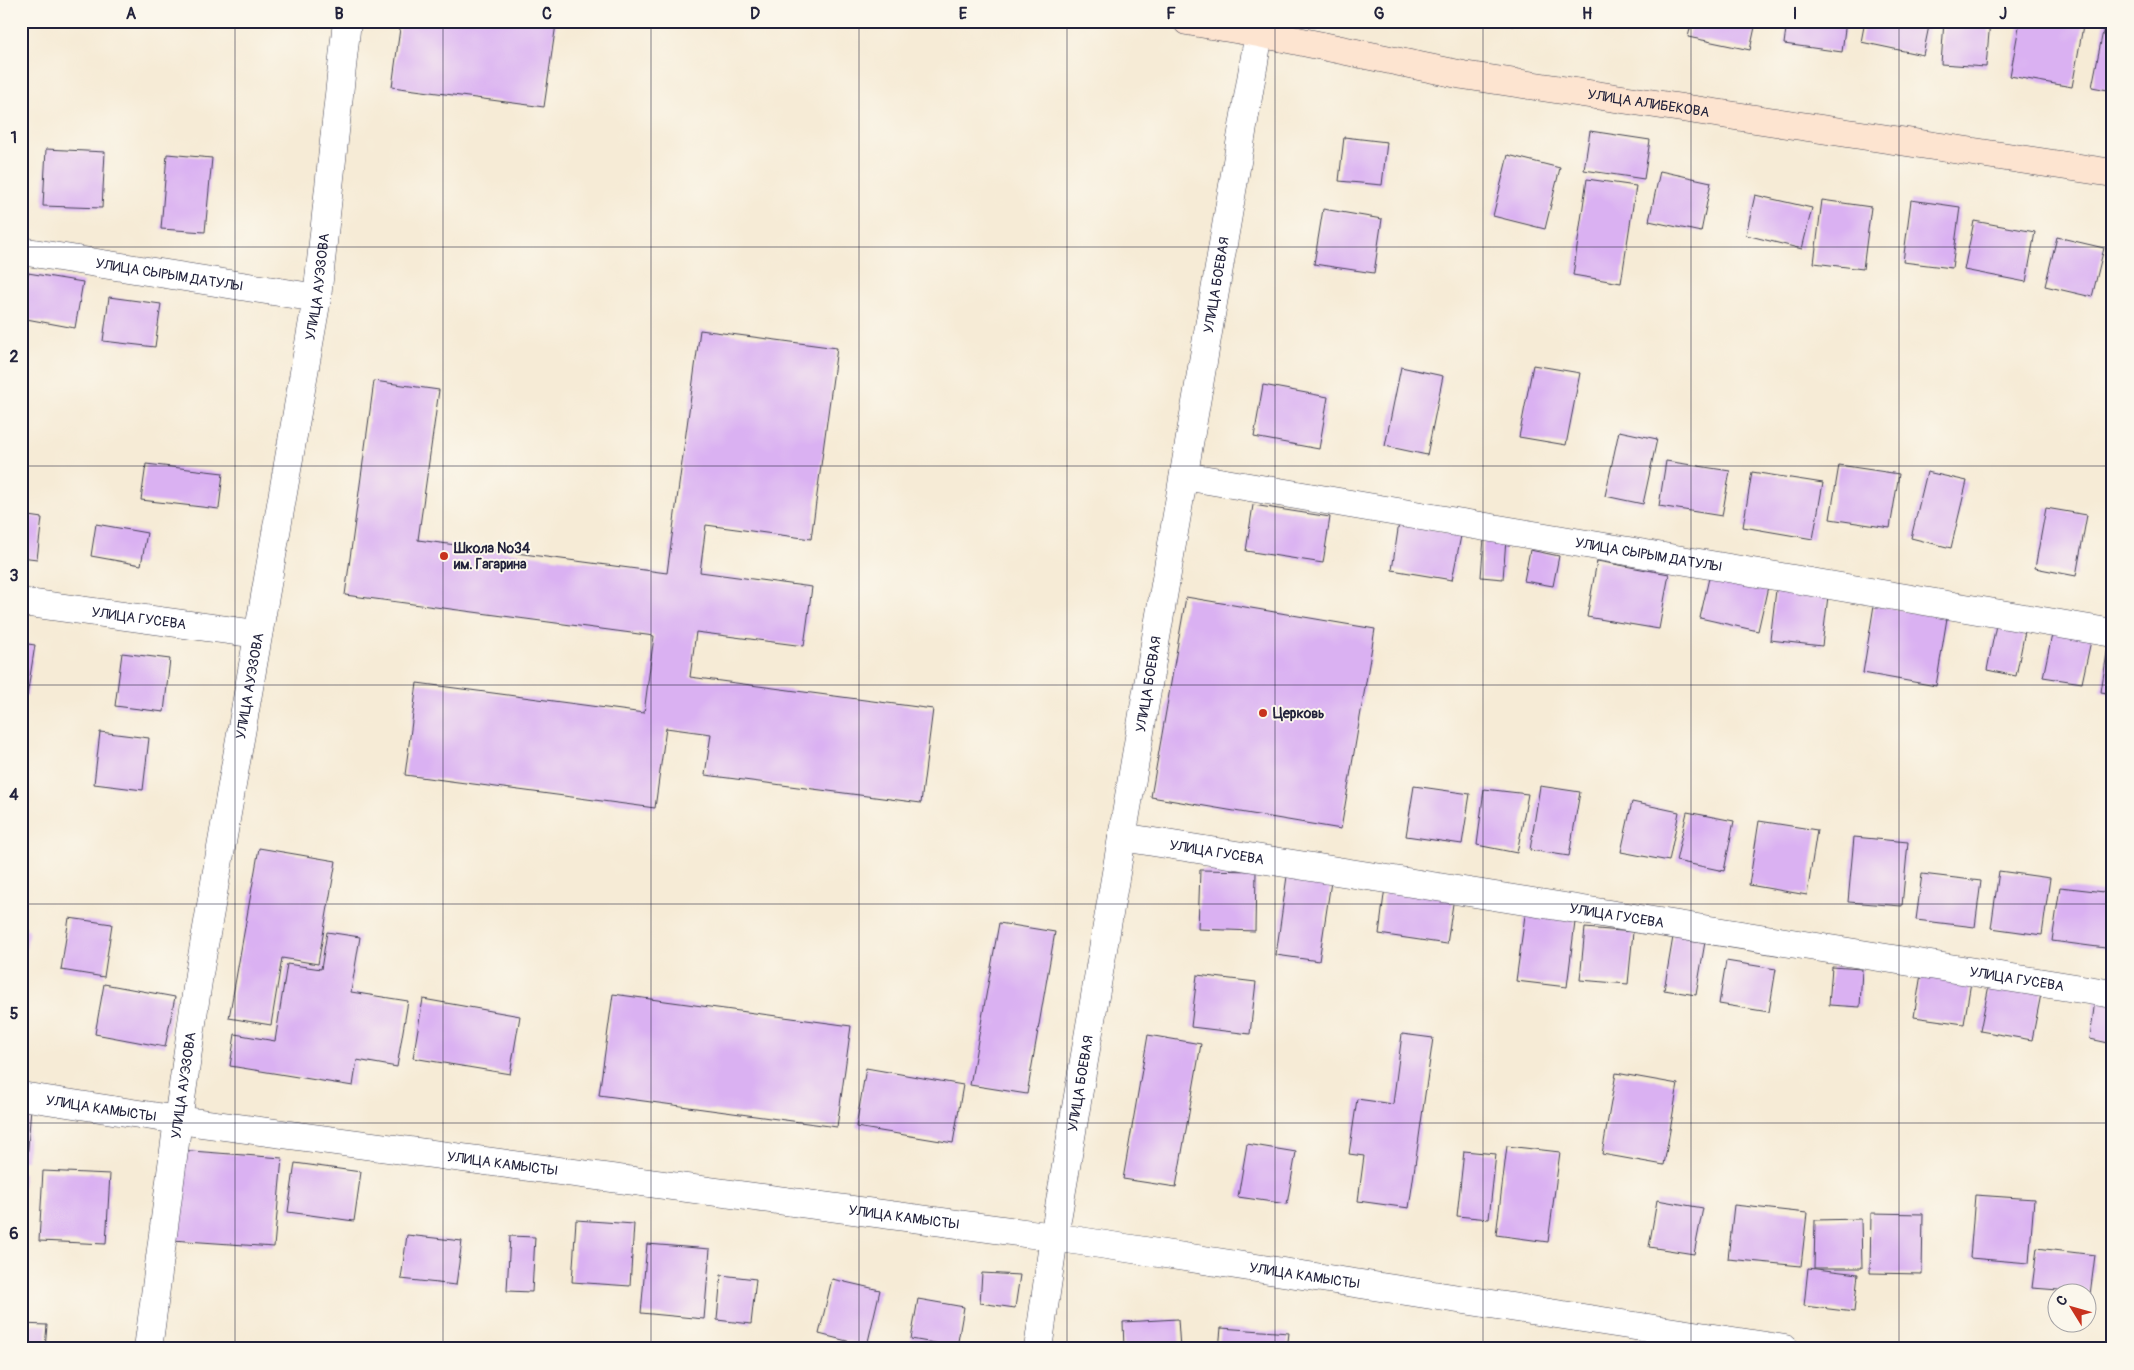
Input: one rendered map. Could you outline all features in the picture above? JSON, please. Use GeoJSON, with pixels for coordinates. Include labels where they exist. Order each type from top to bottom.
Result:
{"type":"FeatureCollection","features":[{"type":"Feature","properties":{"kind":"street","name":"УЛИЦА АУЭЗОВА"},"geometry":{"type":"LineString","coordinates":[[148,1349],[178,1120],[200,974],[316,298],[347,21]]}},
{"type":"Feature","properties":{"kind":"street","name":"УЛИЦА АЛИБЕКОВА"},"geometry":{"type":"LineString","coordinates":[[1187,21],[1260,27],[1463,75],[2113,173]]}},
{"type":"Feature","properties":{"kind":"street","name":"УЛИЦА БОЕВАЯ"},"geometry":{"type":"LineString","coordinates":[[1038,1349],[1054,1237],[1260,27]]}},
{"type":"Feature","properties":{"kind":"street","name":"УЛИЦА СЫРЫМ ДАТУЛЫ"},"geometry":{"type":"LineString","coordinates":[[21,251],[316,298]]}},
{"type":"Feature","properties":{"kind":"street","name":"УЛИЦА СЫРЫМ ДАТУЛЫ"},"geometry":{"type":"LineString","coordinates":[[1184,476],[2113,633]]}},
{"type":"Feature","properties":{"kind":"street","name":"УЛИЦА ГУСЕВА"},"geometry":{"type":"LineString","coordinates":[[21,602],[257,634]]}},
{"type":"Feature","properties":{"kind":"street","name":"УЛИЦА ГУСЕВА"},"geometry":{"type":"LineString","coordinates":[[1122,837],[2113,994]]}},
{"type":"Feature","properties":{"kind":"street","name":"УЛИЦА КАМЫСТЫ"},"geometry":{"type":"LineString","coordinates":[[21,1096],[178,1120],[1054,1237],[1784,1349]]}},
{"type":"Feature","properties":{"kind":"building"},"geometry":{"type":"Polygon","coordinates":[[[401,21],[532,21],[556,24],[544,107],[392,87],[401,21]]]}},
{"type":"Feature","properties":{"kind":"building"},"geometry":{"type":"Polygon","coordinates":[[[1492,21],[1513,21],[1513,26],[1492,21]]]}},
{"type":"Feature","properties":{"kind":"building"},"geometry":{"type":"Polygon","coordinates":[[[1692,21],[1726,21],[1755,27],[1750,50],[1688,37],[1692,21]]]}},
{"type":"Feature","properties":{"kind":"building"},"geometry":{"type":"Polygon","coordinates":[[[1787,21],[1846,21],[1842,52],[1784,44],[1787,21]]]}},
{"type":"Feature","properties":{"kind":"building"},"geometry":{"type":"Polygon","coordinates":[[[1865,21],[1930,21],[1923,55],[1861,42],[1865,21]]]}},
{"type":"Feature","properties":{"kind":"building"},"geometry":{"type":"Polygon","coordinates":[[[1944,21],[1990,21],[1986,67],[1941,64],[1944,21]]]}},
{"type":"Feature","properties":{"kind":"building"},"geometry":{"type":"Polygon","coordinates":[[[2020,21],[2084,21],[2072,87],[2010,76],[2020,21]]]}},
{"type":"Feature","properties":{"kind":"building"},"geometry":{"type":"Polygon","coordinates":[[[2105,21],[2113,21],[2113,91],[2092,87],[2105,21]]]}},
{"type":"Feature","properties":{"kind":"building"},"geometry":{"type":"Polygon","coordinates":[[[1590,131],[1650,140],[1644,179],[1584,170],[1590,131]]]}},
{"type":"Feature","properties":{"kind":"building"},"geometry":{"type":"Polygon","coordinates":[[[1344,137],[1387,142],[1382,185],[1339,181],[1344,137]]]}},
{"type":"Feature","properties":{"kind":"building"},"geometry":{"type":"Polygon","coordinates":[[[46,149],[105,152],[102,208],[43,206],[46,149]]]}},
{"type":"Feature","properties":{"kind":"building"},"geometry":{"type":"Polygon","coordinates":[[[167,154],[212,158],[205,232],[161,229],[167,154]]]}},
{"type":"Feature","properties":{"kind":"building"},"geometry":{"type":"Polygon","coordinates":[[[1508,155],[1560,168],[1545,229],[1493,216],[1508,155]]]}},
{"type":"Feature","properties":{"kind":"building"},"geometry":{"type":"Polygon","coordinates":[[[1660,171],[1711,182],[1701,232],[1649,221],[1660,171]]]}},
{"type":"Feature","properties":{"kind":"building"},"geometry":{"type":"Polygon","coordinates":[[[1587,179],[1636,186],[1621,283],[1573,275],[1587,179]]]}},
{"type":"Feature","properties":{"kind":"building"},"geometry":{"type":"Polygon","coordinates":[[[1755,195],[1812,208],[1802,249],[1746,235],[1755,195]]]}},
{"type":"Feature","properties":{"kind":"building"},"geometry":{"type":"Polygon","coordinates":[[[1822,200],[1871,207],[1863,269],[1814,263],[1822,200]]]}},
{"type":"Feature","properties":{"kind":"building"},"geometry":{"type":"Polygon","coordinates":[[[1911,200],[1960,207],[1952,268],[1903,262],[1911,200]]]}},
{"type":"Feature","properties":{"kind":"building"},"geometry":{"type":"Polygon","coordinates":[[[1323,209],[1382,219],[1374,273],[1314,264],[1323,209]]]}},
{"type":"Feature","properties":{"kind":"building"},"geometry":{"type":"Polygon","coordinates":[[[1974,221],[2035,232],[2026,282],[1964,270],[1974,221]]]}},
{"type":"Feature","properties":{"kind":"building"},"geometry":{"type":"Polygon","coordinates":[[[2057,237],[2104,248],[2092,297],[2045,286],[2057,237]]]}},
{"type":"Feature","properties":{"kind":"building"},"geometry":{"type":"Polygon","coordinates":[[[28,273],[83,282],[75,328],[21,318],[28,273]]]}},
{"type":"Feature","properties":{"kind":"building"},"geometry":{"type":"Polygon","coordinates":[[[109,297],[161,304],[155,347],[103,341],[109,297]]]}},
{"type":"Feature","properties":{"kind":"building","name":"Школа №34 им. Гагарина"},"geometry":{"type":"Polygon","coordinates":[[[700,330],[837,348],[811,539],[706,525],[700,572],[812,587],[804,646],[696,632],[690,677],[933,709],[921,803],[705,775],[711,734],[666,728],[655,808],[405,775],[417,683],[644,713],[654,636],[345,595],[374,381],[439,390],[418,540],[667,573],[700,330]]]}},
{"type":"Feature","properties":{"kind":"building"},"geometry":{"type":"Polygon","coordinates":[[[1533,365],[1580,373],[1566,445],[1519,437],[1533,365]]]}},
{"type":"Feature","properties":{"kind":"building"},"geometry":{"type":"Polygon","coordinates":[[[1401,367],[1443,376],[1427,455],[1385,446],[1401,367]]]}},
{"type":"Feature","properties":{"kind":"building"},"geometry":{"type":"Polygon","coordinates":[[[1263,385],[1328,397],[1319,449],[1254,437],[1263,385]]]}},
{"type":"Feature","properties":{"kind":"building"},"geometry":{"type":"Polygon","coordinates":[[[1619,431],[1657,439],[1643,504],[1605,496],[1619,431]]]}},
{"type":"Feature","properties":{"kind":"building"},"geometry":{"type":"Polygon","coordinates":[[[1666,461],[1730,471],[1722,516],[1659,506],[1666,461]]]}},
{"type":"Feature","properties":{"kind":"building"},"geometry":{"type":"Polygon","coordinates":[[[146,464],[223,473],[219,509],[141,500],[146,464]]]}},
{"type":"Feature","properties":{"kind":"building"},"geometry":{"type":"Polygon","coordinates":[[[1839,465],[1899,474],[1890,528],[1830,519],[1839,465]]]}},
{"type":"Feature","properties":{"kind":"building"},"geometry":{"type":"Polygon","coordinates":[[[1752,472],[1823,483],[1813,539],[1743,527],[1752,472]]]}},
{"type":"Feature","properties":{"kind":"building"},"geometry":{"type":"Polygon","coordinates":[[[1927,472],[1967,481],[1951,548],[1911,538],[1927,472]]]}},
{"type":"Feature","properties":{"kind":"building"},"geometry":{"type":"Polygon","coordinates":[[[1253,505],[1330,517],[1323,563],[1246,551],[1253,505]]]}},
{"type":"Feature","properties":{"kind":"building"},"geometry":{"type":"Polygon","coordinates":[[[2046,508],[2087,515],[2076,576],[2035,568],[2046,508]]]}},
{"type":"Feature","properties":{"kind":"building"},"geometry":{"type":"Polygon","coordinates":[[[21,515],[42,518],[37,559],[21,557],[21,515]]]}},
{"type":"Feature","properties":{"kind":"building"},"geometry":{"type":"Polygon","coordinates":[[[1399,523],[1461,536],[1452,580],[1392,570],[1399,523]]]}},
{"type":"Feature","properties":{"kind":"building"},"geometry":{"type":"Polygon","coordinates":[[[96,524],[147,533],[141,565],[91,556],[96,524]]]}},
{"type":"Feature","properties":{"kind":"building"},"geometry":{"type":"Polygon","coordinates":[[[1484,538],[1506,539],[1503,579],[1481,577],[1484,538]]]}},
{"type":"Feature","properties":{"kind":"building"},"geometry":{"type":"Polygon","coordinates":[[[1530,550],[1559,556],[1553,586],[1524,581],[1530,550]]]}},
{"type":"Feature","properties":{"kind":"building"},"geometry":{"type":"Polygon","coordinates":[[[1597,561],[1669,574],[1659,629],[1587,617],[1597,561]]]}},
{"type":"Feature","properties":{"kind":"building"},"geometry":{"type":"Polygon","coordinates":[[[1711,569],[1769,582],[1758,631],[1700,618],[1711,569]]]}},
{"type":"Feature","properties":{"kind":"building"},"geometry":{"type":"Polygon","coordinates":[[[1776,590],[1828,596],[1822,646],[1770,640],[1776,590]]]}},
{"type":"Feature","properties":{"kind":"building","name":"Церковь"},"geometry":{"type":"Polygon","coordinates":[[[1186,597],[1375,629],[1341,829],[1151,797],[1186,597]]]}},
{"type":"Feature","properties":{"kind":"building"},"geometry":{"type":"Polygon","coordinates":[[[1874,605],[1947,618],[1936,686],[1863,673],[1874,605]]]}},
{"type":"Feature","properties":{"kind":"building"},"geometry":{"type":"Polygon","coordinates":[[[1997,620],[2026,626],[2016,676],[1987,670],[1997,620]]]}},
{"type":"Feature","properties":{"kind":"building"},"geometry":{"type":"Polygon","coordinates":[[[2053,630],[2092,636],[2082,683],[2043,677],[2053,630]]]}},
{"type":"Feature","properties":{"kind":"building"},"geometry":{"type":"Polygon","coordinates":[[[21,643],[35,645],[27,696],[21,695],[21,643]]]}},
{"type":"Feature","properties":{"kind":"building"},"geometry":{"type":"Polygon","coordinates":[[[2108,646],[2113,646],[2113,694],[2101,692],[2108,646]]]}},
{"type":"Feature","properties":{"kind":"building"},"geometry":{"type":"Polygon","coordinates":[[[122,653],[170,659],[164,712],[115,706],[122,653]]]}},
{"type":"Feature","properties":{"kind":"building"},"geometry":{"type":"Polygon","coordinates":[[[100,732],[149,738],[143,790],[94,784],[100,732]]]}},
{"type":"Feature","properties":{"kind":"building"},"geometry":{"type":"Polygon","coordinates":[[[1414,786],[1470,794],[1462,844],[1406,836],[1414,786]]]}},
{"type":"Feature","properties":{"kind":"building"},"geometry":{"type":"Polygon","coordinates":[[[1540,786],[1580,792],[1569,856],[1530,850],[1540,786]]]}},
{"type":"Feature","properties":{"kind":"building"},"geometry":{"type":"Polygon","coordinates":[[[1484,789],[1528,794],[1517,853],[1477,845],[1484,789]]]}},
{"type":"Feature","properties":{"kind":"building"},"geometry":{"type":"Polygon","coordinates":[[[1632,802],[1679,812],[1669,861],[1621,852],[1632,802]]]}},
{"type":"Feature","properties":{"kind":"building"},"geometry":{"type":"Polygon","coordinates":[[[1687,812],[1734,821],[1724,871],[1676,861],[1687,812]]]}},
{"type":"Feature","properties":{"kind":"building"},"geometry":{"type":"Polygon","coordinates":[[[1759,821],[1817,830],[1807,895],[1749,885],[1759,821]]]}},
{"type":"Feature","properties":{"kind":"building"},"geometry":{"type":"Polygon","coordinates":[[[1854,837],[1908,842],[1902,906],[1848,902],[1854,837]]]}},
{"type":"Feature","properties":{"kind":"building"},"geometry":{"type":"Polygon","coordinates":[[[259,848],[336,861],[318,964],[282,958],[271,1025],[229,1018],[259,848]]]}},
{"type":"Feature","properties":{"kind":"building"},"geometry":{"type":"Polygon","coordinates":[[[1288,869],[1332,875],[1319,961],[1276,955],[1288,869]]]}},
{"type":"Feature","properties":{"kind":"building"},"geometry":{"type":"Polygon","coordinates":[[[1200,870],[1256,871],[1255,931],[1198,929],[1200,870]]]}},
{"type":"Feature","properties":{"kind":"building"},"geometry":{"type":"Polygon","coordinates":[[[1999,871],[2050,878],[2042,935],[1991,928],[1999,871]]]}},
{"type":"Feature","properties":{"kind":"building"},"geometry":{"type":"Polygon","coordinates":[[[1922,874],[1981,881],[1975,927],[1916,920],[1922,874]]]}},
{"type":"Feature","properties":{"kind":"building"},"geometry":{"type":"Polygon","coordinates":[[[1385,887],[1454,897],[1447,944],[1379,934],[1385,887]]]}},
{"type":"Feature","properties":{"kind":"building"},"geometry":{"type":"Polygon","coordinates":[[[2060,887],[2113,893],[2113,949],[2052,941],[2060,887]]]}},
{"type":"Feature","properties":{"kind":"building"},"geometry":{"type":"Polygon","coordinates":[[[1526,908],[1576,914],[1567,987],[1516,981],[1526,908]]]}},
{"type":"Feature","properties":{"kind":"building"},"geometry":{"type":"Polygon","coordinates":[[[69,918],[112,924],[104,977],[61,970],[69,918]]]}},
{"type":"Feature","properties":{"kind":"building"},"geometry":{"type":"Polygon","coordinates":[[[999,923],[1055,932],[1027,1094],[970,1085],[999,923]]]}},
{"type":"Feature","properties":{"kind":"building"},"geometry":{"type":"Polygon","coordinates":[[[1585,928],[1633,932],[1628,984],[1580,980],[1585,928]]]}},
{"type":"Feature","properties":{"kind":"building"},"geometry":{"type":"Polygon","coordinates":[[[21,929],[29,930],[22,976],[21,976],[21,929]]]}},
{"type":"Feature","properties":{"kind":"building"},"geometry":{"type":"Polygon","coordinates":[[[1674,931],[1706,936],[1696,995],[1664,990],[1674,931]]]}},
{"type":"Feature","properties":{"kind":"building"},"geometry":{"type":"Polygon","coordinates":[[[327,932],[360,937],[351,992],[408,1001],[397,1067],[357,1060],[353,1086],[230,1066],[235,1034],[275,1041],[287,964],[321,969],[327,932]]]}},
{"type":"Feature","properties":{"kind":"building"},"geometry":{"type":"Polygon","coordinates":[[[1726,961],[1776,969],[1769,1012],[1719,1004],[1726,961]]]}},
{"type":"Feature","properties":{"kind":"building"},"geometry":{"type":"Polygon","coordinates":[[[1832,967],[1862,969],[1860,1007],[1829,1005],[1832,967]]]}},
{"type":"Feature","properties":{"kind":"building"},"geometry":{"type":"Polygon","coordinates":[[[1921,974],[1971,982],[1964,1024],[1914,1017],[1921,974]]]}},
{"type":"Feature","properties":{"kind":"building"},"geometry":{"type":"Polygon","coordinates":[[[1197,975],[1256,982],[1250,1034],[1191,1027],[1197,975]]]}},
{"type":"Feature","properties":{"kind":"building"},"geometry":{"type":"Polygon","coordinates":[[[1990,980],[2042,989],[2032,1040],[1980,1031],[1990,980]]]}},
{"type":"Feature","properties":{"kind":"building"},"geometry":{"type":"Polygon","coordinates":[[[104,984],[175,997],[165,1047],[95,1034],[104,984]]]}},
{"type":"Feature","properties":{"kind":"building"},"geometry":{"type":"Polygon","coordinates":[[[613,994],[851,1026],[837,1127],[599,1095],[613,994]]]}},
{"type":"Feature","properties":{"kind":"building"},"geometry":{"type":"Polygon","coordinates":[[[423,999],[520,1016],[510,1074],[413,1058],[423,999]]]}},
{"type":"Feature","properties":{"kind":"building"},"geometry":{"type":"Polygon","coordinates":[[[2095,1000],[2113,1003],[2113,1044],[2090,1039],[2095,1000]]]}},
{"type":"Feature","properties":{"kind":"building"},"geometry":{"type":"Polygon","coordinates":[[[1402,1034],[1433,1038],[1409,1208],[1358,1201],[1364,1156],[1349,1154],[1357,1099],[1393,1104],[1402,1034]]]}},
{"type":"Feature","properties":{"kind":"building"},"geometry":{"type":"Polygon","coordinates":[[[1148,1035],[1201,1044],[1176,1187],[1123,1179],[1148,1035]]]}},
{"type":"Feature","properties":{"kind":"building"},"geometry":{"type":"Polygon","coordinates":[[[866,1068],[963,1085],[953,1143],[856,1127],[866,1068]]]}},
{"type":"Feature","properties":{"kind":"building"},"geometry":{"type":"Polygon","coordinates":[[[1616,1073],[1678,1084],[1664,1165],[1602,1154],[1616,1073]]]}},
{"type":"Feature","properties":{"kind":"building"},"geometry":{"type":"Polygon","coordinates":[[[21,1106],[31,1107],[27,1161],[21,1161],[21,1106]]]}},
{"type":"Feature","properties":{"kind":"building"},"geometry":{"type":"Polygon","coordinates":[[[1247,1144],[1296,1152],[1287,1204],[1238,1197],[1247,1144]]]}},
{"type":"Feature","properties":{"kind":"building"},"geometry":{"type":"Polygon","coordinates":[[[1507,1146],[1560,1152],[1548,1242],[1496,1235],[1507,1146]]]}},
{"type":"Feature","properties":{"kind":"building"},"geometry":{"type":"Polygon","coordinates":[[[179,1150],[282,1158],[274,1247],[172,1240],[179,1150]]]}},
{"type":"Feature","properties":{"kind":"building"},"geometry":{"type":"Polygon","coordinates":[[[1464,1151],[1496,1154],[1489,1219],[1457,1216],[1464,1151]]]}},
{"type":"Feature","properties":{"kind":"building"},"geometry":{"type":"Polygon","coordinates":[[[295,1163],[361,1172],[354,1221],[288,1212],[295,1163]]]}},
{"type":"Feature","properties":{"kind":"building"},"geometry":{"type":"Polygon","coordinates":[[[43,1171],[110,1174],[106,1244],[39,1241],[43,1171]]]}},
{"type":"Feature","properties":{"kind":"building"},"geometry":{"type":"Polygon","coordinates":[[[21,1173],[24,1173],[23,1187],[21,1187],[21,1173]]]}},
{"type":"Feature","properties":{"kind":"building"},"geometry":{"type":"Polygon","coordinates":[[[1975,1195],[2034,1199],[2029,1263],[1970,1258],[1975,1195]]]}},
{"type":"Feature","properties":{"kind":"building"},"geometry":{"type":"Polygon","coordinates":[[[1657,1200],[1703,1208],[1694,1254],[1649,1247],[1657,1200]]]}},
{"type":"Feature","properties":{"kind":"building"},"geometry":{"type":"Polygon","coordinates":[[[1734,1205],[1807,1213],[1801,1266],[1728,1259],[1734,1205]]]}},
{"type":"Feature","properties":{"kind":"building"},"geometry":{"type":"Polygon","coordinates":[[[1871,1213],[1923,1214],[1922,1274],[1870,1273],[1871,1213]]]}},
{"type":"Feature","properties":{"kind":"building"},"geometry":{"type":"Polygon","coordinates":[[[1861,1219],[1862,1268],[1814,1268],[1815,1220],[1861,1219]]]}},
{"type":"Feature","properties":{"kind":"building"},"geometry":{"type":"Polygon","coordinates":[[[576,1220],[634,1224],[630,1286],[572,1282],[576,1220]]]}},
{"type":"Feature","properties":{"kind":"building"},"geometry":{"type":"Polygon","coordinates":[[[407,1235],[462,1241],[456,1285],[401,1279],[407,1235]]]}},
{"type":"Feature","properties":{"kind":"building"},"geometry":{"type":"Polygon","coordinates":[[[510,1236],[535,1237],[532,1292],[507,1291],[510,1236]]]}},
{"type":"Feature","properties":{"kind":"building"},"geometry":{"type":"Polygon","coordinates":[[[647,1244],[710,1249],[704,1319],[641,1313],[647,1244]]]}},
{"type":"Feature","properties":{"kind":"building"},"geometry":{"type":"Polygon","coordinates":[[[2037,1248],[2095,1255],[2092,1282],[2046,1282],[2046,1289],[2032,1288],[2037,1248]]]}},
{"type":"Feature","properties":{"kind":"building"},"geometry":{"type":"Polygon","coordinates":[[[1808,1268],[1858,1274],[1854,1312],[1804,1306],[1808,1268]]]}},
{"type":"Feature","properties":{"kind":"building"},"geometry":{"type":"Polygon","coordinates":[[[982,1273],[1020,1275],[1015,1308],[980,1303],[982,1273]]]}},
{"type":"Feature","properties":{"kind":"building"},"geometry":{"type":"Polygon","coordinates":[[[721,1275],[756,1279],[751,1324],[717,1320],[721,1275]]]}},
{"type":"Feature","properties":{"kind":"building"},"geometry":{"type":"Polygon","coordinates":[[[832,1279],[880,1290],[867,1346],[819,1334],[832,1279]]]}},
{"type":"Feature","properties":{"kind":"building"},"geometry":{"type":"Polygon","coordinates":[[[918,1299],[964,1307],[957,1347],[911,1339],[918,1299]]]}},
{"type":"Feature","properties":{"kind":"building"},"geometry":{"type":"Polygon","coordinates":[[[1178,1319],[1180,1349],[1124,1349],[1123,1322],[1178,1319]]]}},
{"type":"Feature","properties":{"kind":"building"},"geometry":{"type":"Polygon","coordinates":[[[21,1324],[47,1325],[45,1349],[21,1349],[21,1324]]]}},
{"type":"Feature","properties":{"kind":"building"},"geometry":{"type":"Polygon","coordinates":[[[1221,1328],[1289,1333],[1287,1349],[1219,1349],[1221,1328]]]}},
{"type":"Feature","properties":{"kind":"place","name":"Школа №34 им. Гагарина"},"geometry":{"type":"Point","coordinates":[444,556]}},
{"type":"Feature","properties":{"kind":"place","name":"Церковь"},"geometry":{"type":"Point","coordinates":[1263,713]}}]}
